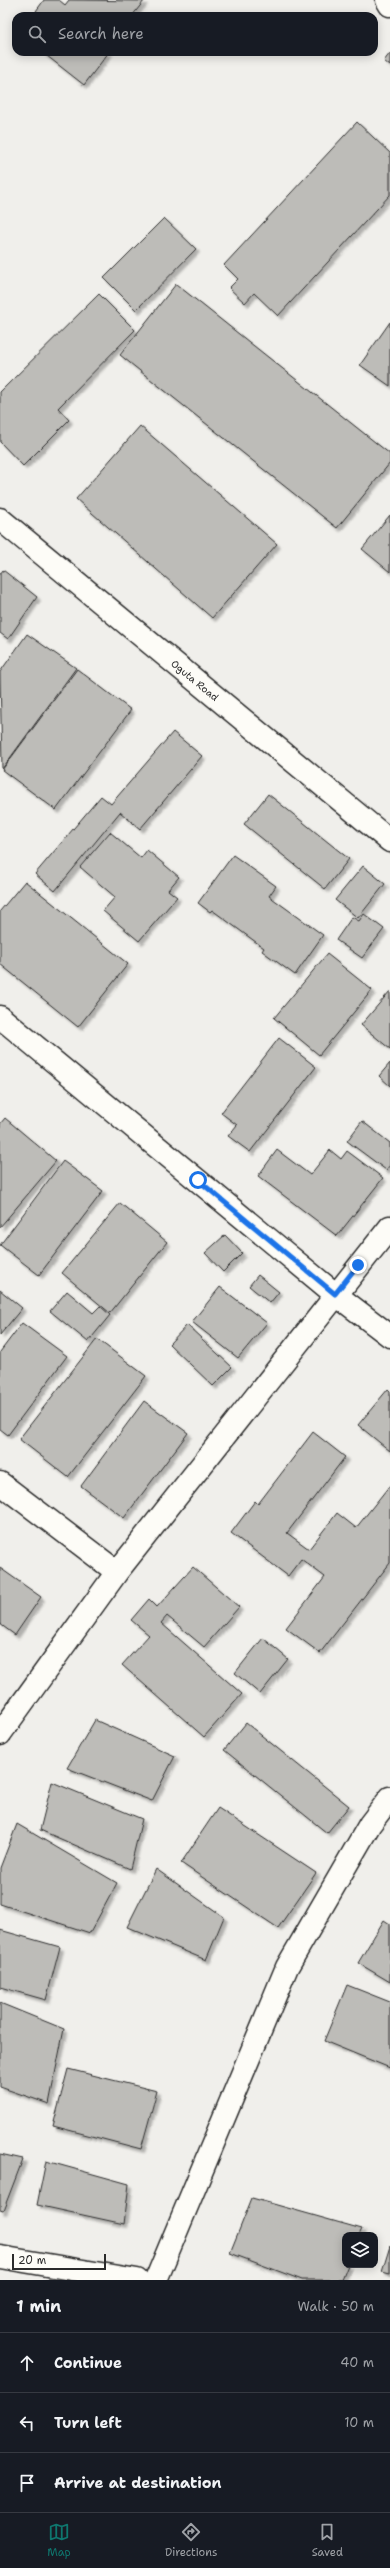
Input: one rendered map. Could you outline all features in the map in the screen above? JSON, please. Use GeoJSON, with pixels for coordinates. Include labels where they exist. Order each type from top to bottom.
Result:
{"type":"FeatureCollection","features":[{"type":"Feature","properties":{"kind":"street"},"geometry":{"type":"LineString","coordinates":[[387,0],[390,4]]}},
{"type":"Feature","properties":{"kind":"street","name":"Oguta Road"},"geometry":{"type":"LineString","coordinates":[[0,520],[390,841]]}},
{"type":"Feature","properties":{"kind":"street"},"geometry":{"type":"LineString","coordinates":[[0,1017],[335,1294],[390,1336]]}},
{"type":"Feature","properties":{"kind":"street"},"geometry":{"type":"LineString","coordinates":[[0,1734],[117,1572],[335,1294],[390,1227]]}},
{"type":"Feature","properties":{"kind":"street"},"geometry":{"type":"LineString","coordinates":[[0,1484],[117,1572]]}},
{"type":"Feature","properties":{"kind":"street"},"geometry":{"type":"LineString","coordinates":[[156,2280],[287,1967],[370,1824],[390,1798]]}},
{"type":"Feature","properties":{"kind":"street"},"geometry":{"type":"LineString","coordinates":[[0,2257],[136,2280]]}},
{"type":"Feature","properties":{"kind":"building"},"geometry":{"type":"Polygon","coordinates":[[[44,0],[59,0],[65,5],[69,0],[144,1],[135,12],[36,11],[44,0]]]}},
{"type":"Feature","properties":{"kind":"building"},"geometry":{"type":"Polygon","coordinates":[[[390,53],[390,66],[384,61],[390,53]]]}},
{"type":"Feature","properties":{"kind":"building"},"geometry":{"type":"Polygon","coordinates":[[[47,56],[106,56],[84,85],[47,56]]]}},
{"type":"Feature","properties":{"kind":"building"},"geometry":{"type":"Polygon","coordinates":[[[357,122],[390,153],[390,195],[278,316],[254,293],[245,303],[229,288],[238,279],[224,265],[357,122]]]}},
{"type":"Feature","properties":{"kind":"building"},"geometry":{"type":"Polygon","coordinates":[[[164,218],[196,249],[136,310],[104,278],[164,218]]]}},
{"type":"Feature","properties":{"kind":"building"},"geometry":{"type":"Polygon","coordinates":[[[176,284],[390,454],[390,463],[337,528],[120,355],[176,284]]]}},
{"type":"Feature","properties":{"kind":"building"},"geometry":{"type":"Polygon","coordinates":[[[99,294],[135,330],[58,408],[69,420],[23,466],[0,442],[0,392],[99,294]]]}},
{"type":"Feature","properties":{"kind":"building"},"geometry":{"type":"Polygon","coordinates":[[[390,322],[390,386],[360,365],[390,322]]]}},
{"type":"Feature","properties":{"kind":"building"},"geometry":{"type":"Polygon","coordinates":[[[140,426],[277,544],[212,618],[76,499],[140,426]]]}},
{"type":"Feature","properties":{"kind":"building"},"geometry":{"type":"Polygon","coordinates":[[[390,515],[390,572],[362,549],[390,515]]]}},
{"type":"Feature","properties":{"kind":"building"},"geometry":{"type":"Polygon","coordinates":[[[3,570],[37,597],[8,639],[0,633],[0,574],[3,570]]]}},
{"type":"Feature","properties":{"kind":"building"},"geometry":{"type":"Polygon","coordinates":[[[27,634],[76,668],[2,769],[0,672],[27,634]]]}},
{"type":"Feature","properties":{"kind":"building"},"geometry":{"type":"Polygon","coordinates":[[[77,669],[131,710],[56,810],[2,770],[77,669]]]}},
{"type":"Feature","properties":{"kind":"building"},"geometry":{"type":"Polygon","coordinates":[[[173,732],[202,756],[140,829],[120,812],[55,891],[35,874],[101,796],[111,804],[173,732]]]}},
{"type":"Feature","properties":{"kind":"building"},"geometry":{"type":"Polygon","coordinates":[[[268,794],[349,859],[325,889],[244,824],[268,794]]]}},
{"type":"Feature","properties":{"kind":"building"},"geometry":{"type":"Polygon","coordinates":[[[110,832],[141,858],[147,850],[179,877],[168,890],[177,897],[139,941],[103,911],[115,897],[80,867],[110,832]]]}},
{"type":"Feature","properties":{"kind":"building"},"geometry":{"type":"Polygon","coordinates":[[[233,855],[276,886],[269,896],[323,935],[295,975],[262,951],[264,948],[212,910],[210,912],[198,903],[233,855]]]}},
{"type":"Feature","properties":{"kind":"building"},"geometry":{"type":"Polygon","coordinates":[[[363,866],[385,884],[358,918],[335,900],[363,866]]]}},
{"type":"Feature","properties":{"kind":"building"},"geometry":{"type":"Polygon","coordinates":[[[25,881],[128,964],[78,1027],[0,964],[0,911],[25,881]]]}},
{"type":"Feature","properties":{"kind":"building"},"geometry":{"type":"Polygon","coordinates":[[[364,914],[384,929],[362,958],[336,940],[352,917],[359,921],[364,914]]]}},
{"type":"Feature","properties":{"kind":"building"},"geometry":{"type":"Polygon","coordinates":[[[327,954],[372,990],[319,1055],[274,1018],[327,954]]]}},
{"type":"Feature","properties":{"kind":"building"},"geometry":{"type":"Polygon","coordinates":[[[390,991],[390,1049],[361,1025],[390,991]]]}},
{"type":"Feature","properties":{"kind":"building"},"geometry":{"type":"Polygon","coordinates":[[[279,1038],[316,1067],[250,1152],[228,1136],[237,1125],[221,1113],[279,1038]]]}},
{"type":"Feature","properties":{"kind":"building"},"geometry":{"type":"Polygon","coordinates":[[[390,1063],[390,1086],[379,1076],[390,1063]]]}},
{"type":"Feature","properties":{"kind":"building"},"geometry":{"type":"Polygon","coordinates":[[[5,1118],[56,1161],[0,1227],[0,1124],[5,1118]]]}},
{"type":"Feature","properties":{"kind":"building"},"geometry":{"type":"Polygon","coordinates":[[[362,1121],[390,1143],[390,1165],[386,1170],[347,1141],[362,1121]]]}},
{"type":"Feature","properties":{"kind":"building"},"geometry":{"type":"Polygon","coordinates":[[[277,1150],[310,1175],[330,1150],[341,1159],[347,1151],[383,1178],[337,1236],[258,1176],[277,1150]]]}},
{"type":"Feature","properties":{"kind":"building"},"geometry":{"type":"Polygon","coordinates":[[[63,1161],[103,1191],[39,1275],[0,1245],[63,1161]]]}},
{"type":"Feature","properties":{"kind":"building"},"geometry":{"type":"Polygon","coordinates":[[[120,1203],[167,1242],[110,1313],[62,1273],[120,1203]]]}},
{"type":"Feature","properties":{"kind":"building"},"geometry":{"type":"Polygon","coordinates":[[[225,1235],[242,1253],[223,1272],[205,1253],[225,1235]]]}},
{"type":"Feature","properties":{"kind":"building"},"geometry":{"type":"Polygon","coordinates":[[[258,1275],[279,1292],[270,1303],[249,1286],[258,1275]]]}},
{"type":"Feature","properties":{"kind":"building"},"geometry":{"type":"Polygon","coordinates":[[[220,1287],[267,1323],[238,1358],[192,1322],[220,1287]]]}},
{"type":"Feature","properties":{"kind":"building"},"geometry":{"type":"Polygon","coordinates":[[[0,1290],[22,1308],[0,1335],[0,1290]]]}},
{"type":"Feature","properties":{"kind":"building"},"geometry":{"type":"Polygon","coordinates":[[[67,1291],[93,1313],[100,1306],[110,1315],[88,1342],[50,1311],[67,1291]]]}},
{"type":"Feature","properties":{"kind":"building"},"geometry":{"type":"Polygon","coordinates":[[[22,1323],[67,1356],[8,1435],[0,1429],[0,1352],[22,1323]]]}},
{"type":"Feature","properties":{"kind":"building"},"geometry":{"type":"Polygon","coordinates":[[[187,1325],[232,1367],[213,1386],[169,1344],[187,1325]]]}},
{"type":"Feature","properties":{"kind":"building"},"geometry":{"type":"Polygon","coordinates":[[[97,1339],[146,1376],[68,1477],[19,1439],[97,1339]]]}},
{"type":"Feature","properties":{"kind":"building"},"geometry":{"type":"Polygon","coordinates":[[[388,1389],[390,1391],[390,1451],[358,1425],[388,1389]]]}},
{"type":"Feature","properties":{"kind":"building"},"geometry":{"type":"Polygon","coordinates":[[[144,1401],[188,1433],[124,1518],[81,1486],[144,1401]]]}},
{"type":"Feature","properties":{"kind":"building"},"geometry":{"type":"Polygon","coordinates":[[[313,1432],[345,1457],[287,1533],[309,1549],[337,1513],[356,1528],[390,1485],[390,1563],[320,1653],[286,1628],[325,1577],[301,1559],[288,1576],[231,1533],[255,1501],[258,1504],[313,1432]]]}},
{"type":"Feature","properties":{"kind":"building"},"geometry":{"type":"Polygon","coordinates":[[[193,1567],[239,1607],[204,1647],[167,1616],[161,1623],[242,1694],[204,1737],[122,1665],[149,1635],[131,1620],[149,1599],[157,1607],[193,1567]]]}},
{"type":"Feature","properties":{"kind":"building"},"geometry":{"type":"Polygon","coordinates":[[[0,1568],[41,1597],[15,1635],[0,1624],[0,1568]]]}},
{"type":"Feature","properties":{"kind":"building"},"geometry":{"type":"Polygon","coordinates":[[[263,1638],[288,1659],[260,1694],[235,1673],[263,1638]]]}},
{"type":"Feature","properties":{"kind":"building"},"geometry":{"type":"Polygon","coordinates":[[[95,1720],[175,1756],[152,1801],[67,1768],[95,1720]]]}},
{"type":"Feature","properties":{"kind":"building"},"geometry":{"type":"Polygon","coordinates":[[[246,1723],[349,1806],[327,1833],[224,1750],[246,1723]]]}},
{"type":"Feature","properties":{"kind":"building"},"geometry":{"type":"Polygon","coordinates":[[[52,1782],[142,1819],[130,1869],[40,1830],[52,1782]]]}},
{"type":"Feature","properties":{"kind":"building"},"geometry":{"type":"Polygon","coordinates":[[[218,1808],[316,1873],[278,1928],[181,1863],[218,1808]]]}},
{"type":"Feature","properties":{"kind":"building"},"geometry":{"type":"Polygon","coordinates":[[[17,1824],[117,1883],[90,1933],[0,1904],[0,1868],[17,1824]]]}},
{"type":"Feature","properties":{"kind":"building"},"geometry":{"type":"Polygon","coordinates":[[[156,1869],[224,1917],[206,1960],[127,1927],[156,1869]]]}},
{"type":"Feature","properties":{"kind":"building"},"geometry":{"type":"Polygon","coordinates":[[[384,1920],[390,1924],[390,1982],[358,1963],[384,1920]]]}},
{"type":"Feature","properties":{"kind":"building"},"geometry":{"type":"Polygon","coordinates":[[[0,1930],[60,1947],[46,2000],[0,1987],[0,1930]]]}},
{"type":"Feature","properties":{"kind":"building"},"geometry":{"type":"Polygon","coordinates":[[[347,1985],[390,2002],[390,2068],[324,2041],[347,1985]]]}},
{"type":"Feature","properties":{"kind":"building"},"geometry":{"type":"Polygon","coordinates":[[[0,2003],[64,2029],[49,2104],[0,2087],[0,2003]]]}},
{"type":"Feature","properties":{"kind":"building"},"geometry":{"type":"Polygon","coordinates":[[[68,2069],[157,2091],[141,2149],[53,2126],[68,2069]]]}},
{"type":"Feature","properties":{"kind":"building"},"geometry":{"type":"Polygon","coordinates":[[[0,2154],[23,2159],[3,2211],[0,2210],[0,2154]]]}},
{"type":"Feature","properties":{"kind":"building"},"geometry":{"type":"Polygon","coordinates":[[[46,2161],[129,2184],[124,2224],[37,2205],[46,2161]]]}},
{"type":"Feature","properties":{"kind":"building"},"geometry":{"type":"Polygon","coordinates":[[[252,2198],[362,2229],[360,2232],[342,2232],[342,2268],[347,2268],[342,2280],[302,2280],[230,2253],[252,2198]]]}},
{"type":"Feature","properties":{"kind":"building"},"geometry":{"type":"Polygon","coordinates":[[[390,2246],[390,2274],[382,2272],[390,2246]]]}},
{"type":"Feature","properties":{"kind":"route"},"geometry":{"type":"LineString","coordinates":[[198,1180],[335,1294],[358,1265]]}}]}
